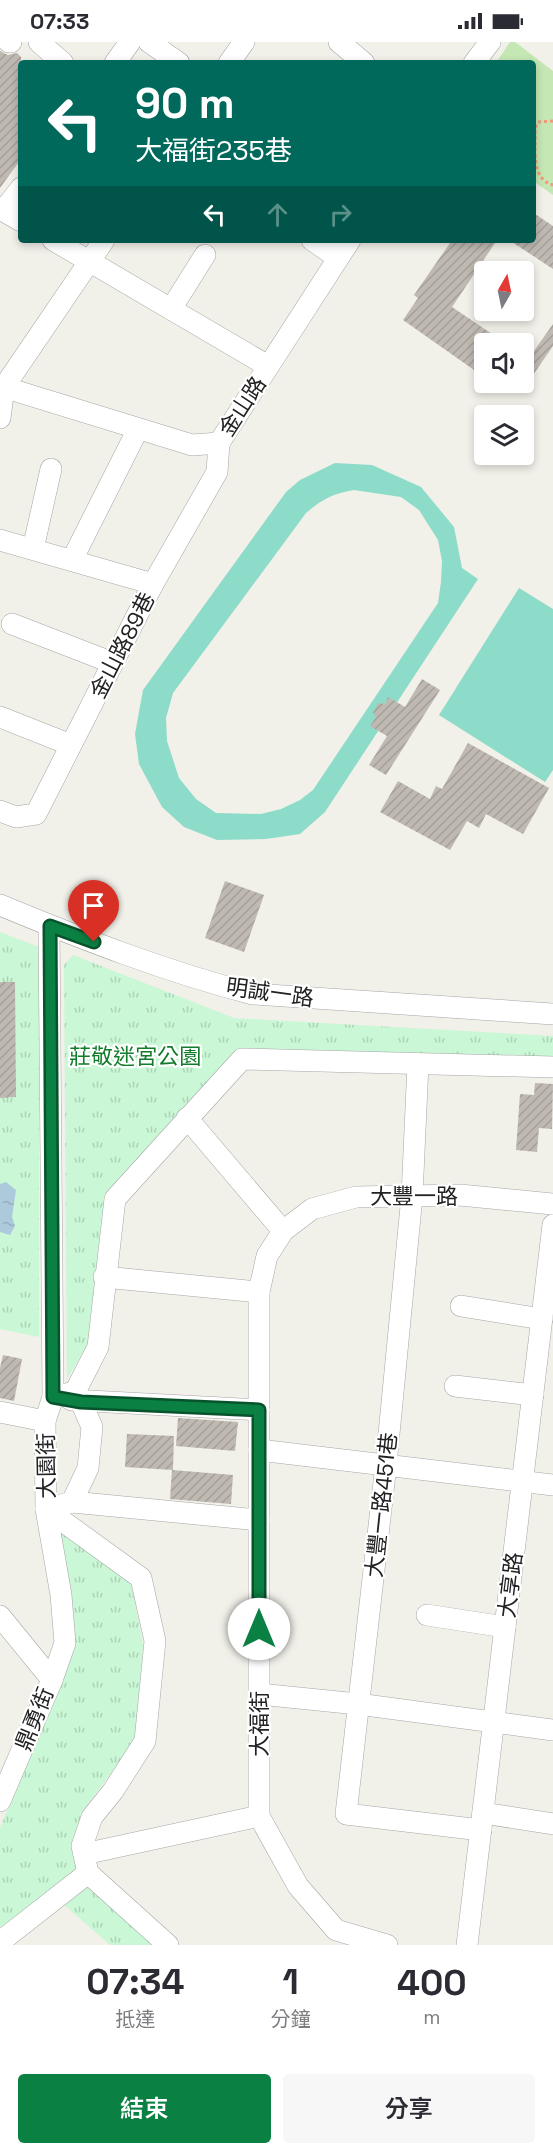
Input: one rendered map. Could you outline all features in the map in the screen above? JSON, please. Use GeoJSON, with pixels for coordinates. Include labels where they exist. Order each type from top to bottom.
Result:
{"type":"FeatureCollection","features":[{"type":"Feature","properties":{"kind":"street"},"geometry":{"type":"LineString","coordinates":[[39,42],[60,60]]}},
{"type":"Feature","properties":{"kind":"street"},"geometry":{"type":"LineString","coordinates":[[117,60],[130,42]]}},
{"type":"Feature","properties":{"kind":"street"},"geometry":{"type":"LineString","coordinates":[[149,42],[176,60]]}},
{"type":"Feature","properties":{"kind":"street"},"geometry":{"type":"LineString","coordinates":[[231,60],[244,42]]}},
{"type":"Feature","properties":{"kind":"street"},"geometry":{"type":"LineString","coordinates":[[339,42],[360,60]]}},
{"type":"Feature","properties":{"kind":"street"},"geometry":{"type":"LineString","coordinates":[[476,60],[490,42]]}},
{"type":"Feature","properties":{"kind":"street"},"geometry":{"type":"LineString","coordinates":[[8,214],[18,194]]}},
{"type":"Feature","properties":{"kind":"street"},"geometry":{"type":"LineString","coordinates":[[58,243],[268,366]]}},
{"type":"Feature","properties":{"kind":"street"},"geometry":{"type":"LineString","coordinates":[[0,418],[2,387],[102,243]]}},
{"type":"Feature","properties":{"kind":"street"},"geometry":{"type":"LineString","coordinates":[[316,243],[338,258]]}},
{"type":"Feature","properties":{"kind":"street","name":"金山路"},"geometry":{"type":"LineString","coordinates":[[2,387],[192,445],[219,443],[348,243]]}},
{"type":"Feature","properties":{"kind":"street"},"geometry":{"type":"LineString","coordinates":[[171,309],[205,255]]}},
{"type":"Feature","properties":{"kind":"street"},"geometry":{"type":"LineString","coordinates":[[72,560],[138,429]]}},
{"type":"Feature","properties":{"kind":"street","name":"金山路89巷"},"geometry":{"type":"LineString","coordinates":[[0,811],[15,817],[36,814],[153,584],[217,472],[219,443]]}},
{"type":"Feature","properties":{"kind":"street"},"geometry":{"type":"LineString","coordinates":[[33,549],[51,469]]}},
{"type":"Feature","properties":{"kind":"street"},"geometry":{"type":"LineString","coordinates":[[0,540],[153,584]]}},
{"type":"Feature","properties":{"kind":"street"},"geometry":{"type":"LineString","coordinates":[[12,624],[113,663]]}},
{"type":"Feature","properties":{"kind":"street"},"geometry":{"type":"LineString","coordinates":[[0,717],[71,745]]}},
{"type":"Feature","properties":{"kind":"street","name":"明誠一路"},"geometry":{"type":"LineString","coordinates":[[0,905],[50,926],[207,982],[253,994],[553,1014]]}},
{"type":"Feature","properties":{"kind":"street","name":"大園街"},"geometry":{"type":"LineString","coordinates":[[50,926],[53,1397],[45,1421],[46,1509],[61,1594],[65,1642],[52,1680]]}},
{"type":"Feature","properties":{"kind":"street"},"geometry":{"type":"LineString","coordinates":[[53,1397],[75,1392],[98,1347],[104,1277],[115,1199],[242,1059],[553,1067]]}},
{"type":"Feature","properties":{"kind":"street","name":"大豐一路451巷"},"geometry":{"type":"LineString","coordinates":[[418,1064],[412,1196],[386,1465],[346,1814],[482,1821]]}},
{"type":"Feature","properties":{"kind":"street"},"geometry":{"type":"LineString","coordinates":[[187,1118],[283,1230]]}},
{"type":"Feature","properties":{"kind":"street","name":"大豐一路"},"geometry":{"type":"LineString","coordinates":[[283,1230],[312,1209],[356,1197],[460,1195],[553,1204]]}},
{"type":"Feature","properties":{"kind":"street","name":"大享路"},"geometry":{"type":"LineString","coordinates":[[467,1945],[553,1225]]}},
{"type":"Feature","properties":{"kind":"street","name":"大福街"},"geometry":{"type":"LineString","coordinates":[[283,1230],[267,1256],[259,1292],[259,1816],[298,1886],[336,1930],[387,1945]]}},
{"type":"Feature","properties":{"kind":"street"},"geometry":{"type":"LineString","coordinates":[[104,1277],[259,1292]]}},
{"type":"Feature","properties":{"kind":"street"},"geometry":{"type":"LineString","coordinates":[[461,1306],[542,1319]]}},
{"type":"Feature","properties":{"kind":"street"},"geometry":{"type":"LineString","coordinates":[[455,1386],[533,1395]]}},
{"type":"Feature","properties":{"kind":"street"},"geometry":{"type":"LineString","coordinates":[[53,1397],[81,1402],[259,1410]]}},
{"type":"Feature","properties":{"kind":"street"},"geometry":{"type":"LineString","coordinates":[[72,1502],[88,1468],[92,1427],[81,1402]]}},
{"type":"Feature","properties":{"kind":"street"},"geometry":{"type":"LineString","coordinates":[[0,1412],[45,1421]]}},
{"type":"Feature","properties":{"kind":"street"},"geometry":{"type":"LineString","coordinates":[[259,1450],[553,1485]]}},
{"type":"Feature","properties":{"kind":"street"},"geometry":{"type":"LineString","coordinates":[[46,1509],[72,1502],[259,1520]]}},
{"type":"Feature","properties":{"kind":"street"},"geometry":{"type":"LineString","coordinates":[[46,1509],[141,1578],[155,1641],[145,1742],[113,1791],[92,1816],[82,1846],[86,1863],[168,1945]]}},
{"type":"Feature","properties":{"kind":"street"},"geometry":{"type":"LineString","coordinates":[[427,1615],[505,1627]]}},
{"type":"Feature","properties":{"kind":"street","name":"鼎勇街"},"geometry":{"type":"LineString","coordinates":[[0,1616],[52,1680],[0,1801]]}},
{"type":"Feature","properties":{"kind":"street"},"geometry":{"type":"LineString","coordinates":[[259,1694],[358,1704],[553,1730]]}},
{"type":"Feature","properties":{"kind":"street"},"geometry":{"type":"LineString","coordinates":[[6,1939],[86,1863],[259,1816]]}},
{"type":"Feature","properties":{"kind":"street"},"geometry":{"type":"LineString","coordinates":[[482,1821],[553,1824]]}},
{"type":"Feature","properties":{"kind":"path"},"geometry":{"type":"LineString","coordinates":[[536,126],[538,122],[553,121]]}},
{"type":"Feature","properties":{"kind":"path"},"geometry":{"type":"LineString","coordinates":[[536,148],[537,168],[542,179],[553,185]]}},
{"type":"Feature","properties":{"kind":"green space"},"geometry":{"type":"Polygon","coordinates":[[[510,42],[515,42],[553,71],[553,195],[536,183],[536,60],[498,60],[510,42]]]}},
{"type":"Feature","properties":{"kind":"green space"},"geometry":{"type":"Polygon","coordinates":[[[335,463],[372,465],[421,487],[454,527],[462,568],[478,579],[325,812],[300,834],[266,839],[217,840],[184,827],[162,807],[139,764],[135,734],[143,690],[286,492],[300,480],[335,463]],[[354,490],[328,498],[306,513],[173,693],[166,718],[167,741],[179,778],[196,799],[216,813],[261,814],[281,809],[300,800],[313,790],[438,603],[442,561],[438,540],[419,510],[401,497],[354,490]]]}},
{"type":"Feature","properties":{"kind":"green space"},"geometry":{"type":"Polygon","coordinates":[[[519,588],[553,609],[553,770],[545,782],[439,715],[519,588]]]}},
{"type":"Feature","properties":{"kind":"green space"},"geometry":{"type":"Polygon","coordinates":[[[0,932],[39,947],[39,1337],[0,1329],[0,932]]]}},
{"type":"Feature","properties":{"kind":"green space","name":"莊敬迷宮公園"},"geometry":{"type":"Polygon","coordinates":[[[73,955],[234,1018],[553,1036],[553,1058],[238,1050],[108,1192],[92,1337],[67,1379],[64,965],[73,955]]]}},
{"type":"Feature","properties":{"kind":"green space"},"geometry":{"type":"Polygon","coordinates":[[[55,1525],[131,1582],[143,1645],[135,1740],[83,1811],[75,1846],[77,1871],[3,1929],[0,1926],[0,1828],[74,1649],[55,1525]]]}},
{"type":"Feature","properties":{"kind":"green space"},"geometry":{"type":"Polygon","coordinates":[[[88,1880],[161,1945],[110,1945],[61,1902],[88,1880]]]}},
{"type":"Feature","properties":{"kind":"water"},"geometry":{"type":"Polygon","coordinates":[[[6,1182],[16,1190],[12,1217],[15,1226],[10,1235],[0,1232],[0,1184],[6,1182]]]}},
{"type":"Feature","properties":{"kind":"building"},"geometry":{"type":"Polygon","coordinates":[[[0,51],[8,55],[17,53],[21,60],[18,60],[18,163],[0,188],[0,51]]]}},
{"type":"Feature","properties":{"kind":"building"},"geometry":{"type":"Polygon","coordinates":[[[536,215],[553,226],[553,269],[514,243],[536,243],[536,215]]]}},
{"type":"Feature","properties":{"kind":"building"},"geometry":{"type":"Polygon","coordinates":[[[450,243],[495,243],[483,261],[474,261],[474,274],[452,307],[491,333],[474,333],[474,370],[403,320],[418,298],[414,295],[450,243]]]}},
{"type":"Feature","properties":{"kind":"building"},"geometry":{"type":"Polygon","coordinates":[[[553,324],[553,346],[534,374],[534,351],[553,324]]]}},
{"type":"Feature","properties":{"kind":"building"},"geometry":{"type":"Polygon","coordinates":[[[422,679],[440,690],[386,775],[369,765],[387,736],[370,726],[376,717],[373,713],[378,703],[385,704],[388,697],[405,707],[422,679]]]}},
{"type":"Feature","properties":{"kind":"building"},"geometry":{"type":"Polygon","coordinates":[[[468,743],[549,788],[523,834],[486,814],[479,828],[467,821],[450,850],[380,812],[398,781],[430,799],[436,786],[442,789],[468,743]]]}},
{"type":"Feature","properties":{"kind":"building"},"geometry":{"type":"Polygon","coordinates":[[[225,881],[264,895],[244,952],[205,938],[225,881]]]}},
{"type":"Feature","properties":{"kind":"building"},"geometry":{"type":"Polygon","coordinates":[[[0,982],[15,982],[16,1097],[0,1098],[0,982]]]}},
{"type":"Feature","properties":{"kind":"building"},"geometry":{"type":"Polygon","coordinates":[[[535,1083],[553,1084],[552,1129],[539,1128],[537,1152],[516,1150],[520,1094],[534,1095],[535,1083]]]}},
{"type":"Feature","properties":{"kind":"building"},"geometry":{"type":"Polygon","coordinates":[[[3,1355],[22,1359],[14,1401],[0,1398],[0,1368],[3,1355]]]}},
{"type":"Feature","properties":{"kind":"building"},"geometry":{"type":"Polygon","coordinates":[[[178,1418],[238,1422],[235,1451],[176,1446],[178,1418]]]}},
{"type":"Feature","properties":{"kind":"building"},"geometry":{"type":"Polygon","coordinates":[[[127,1434],[174,1436],[173,1470],[125,1467],[127,1434]]]}},
{"type":"Feature","properties":{"kind":"building"},"geometry":{"type":"Polygon","coordinates":[[[172,1470],[233,1475],[231,1504],[170,1499],[172,1470]]]}},
{"type":"Feature","properties":{"kind":"route"},"geometry":{"type":"LineString","coordinates":[[94,942],[50,926],[53,1397],[81,1402],[259,1410],[259,1629]]}}]}
